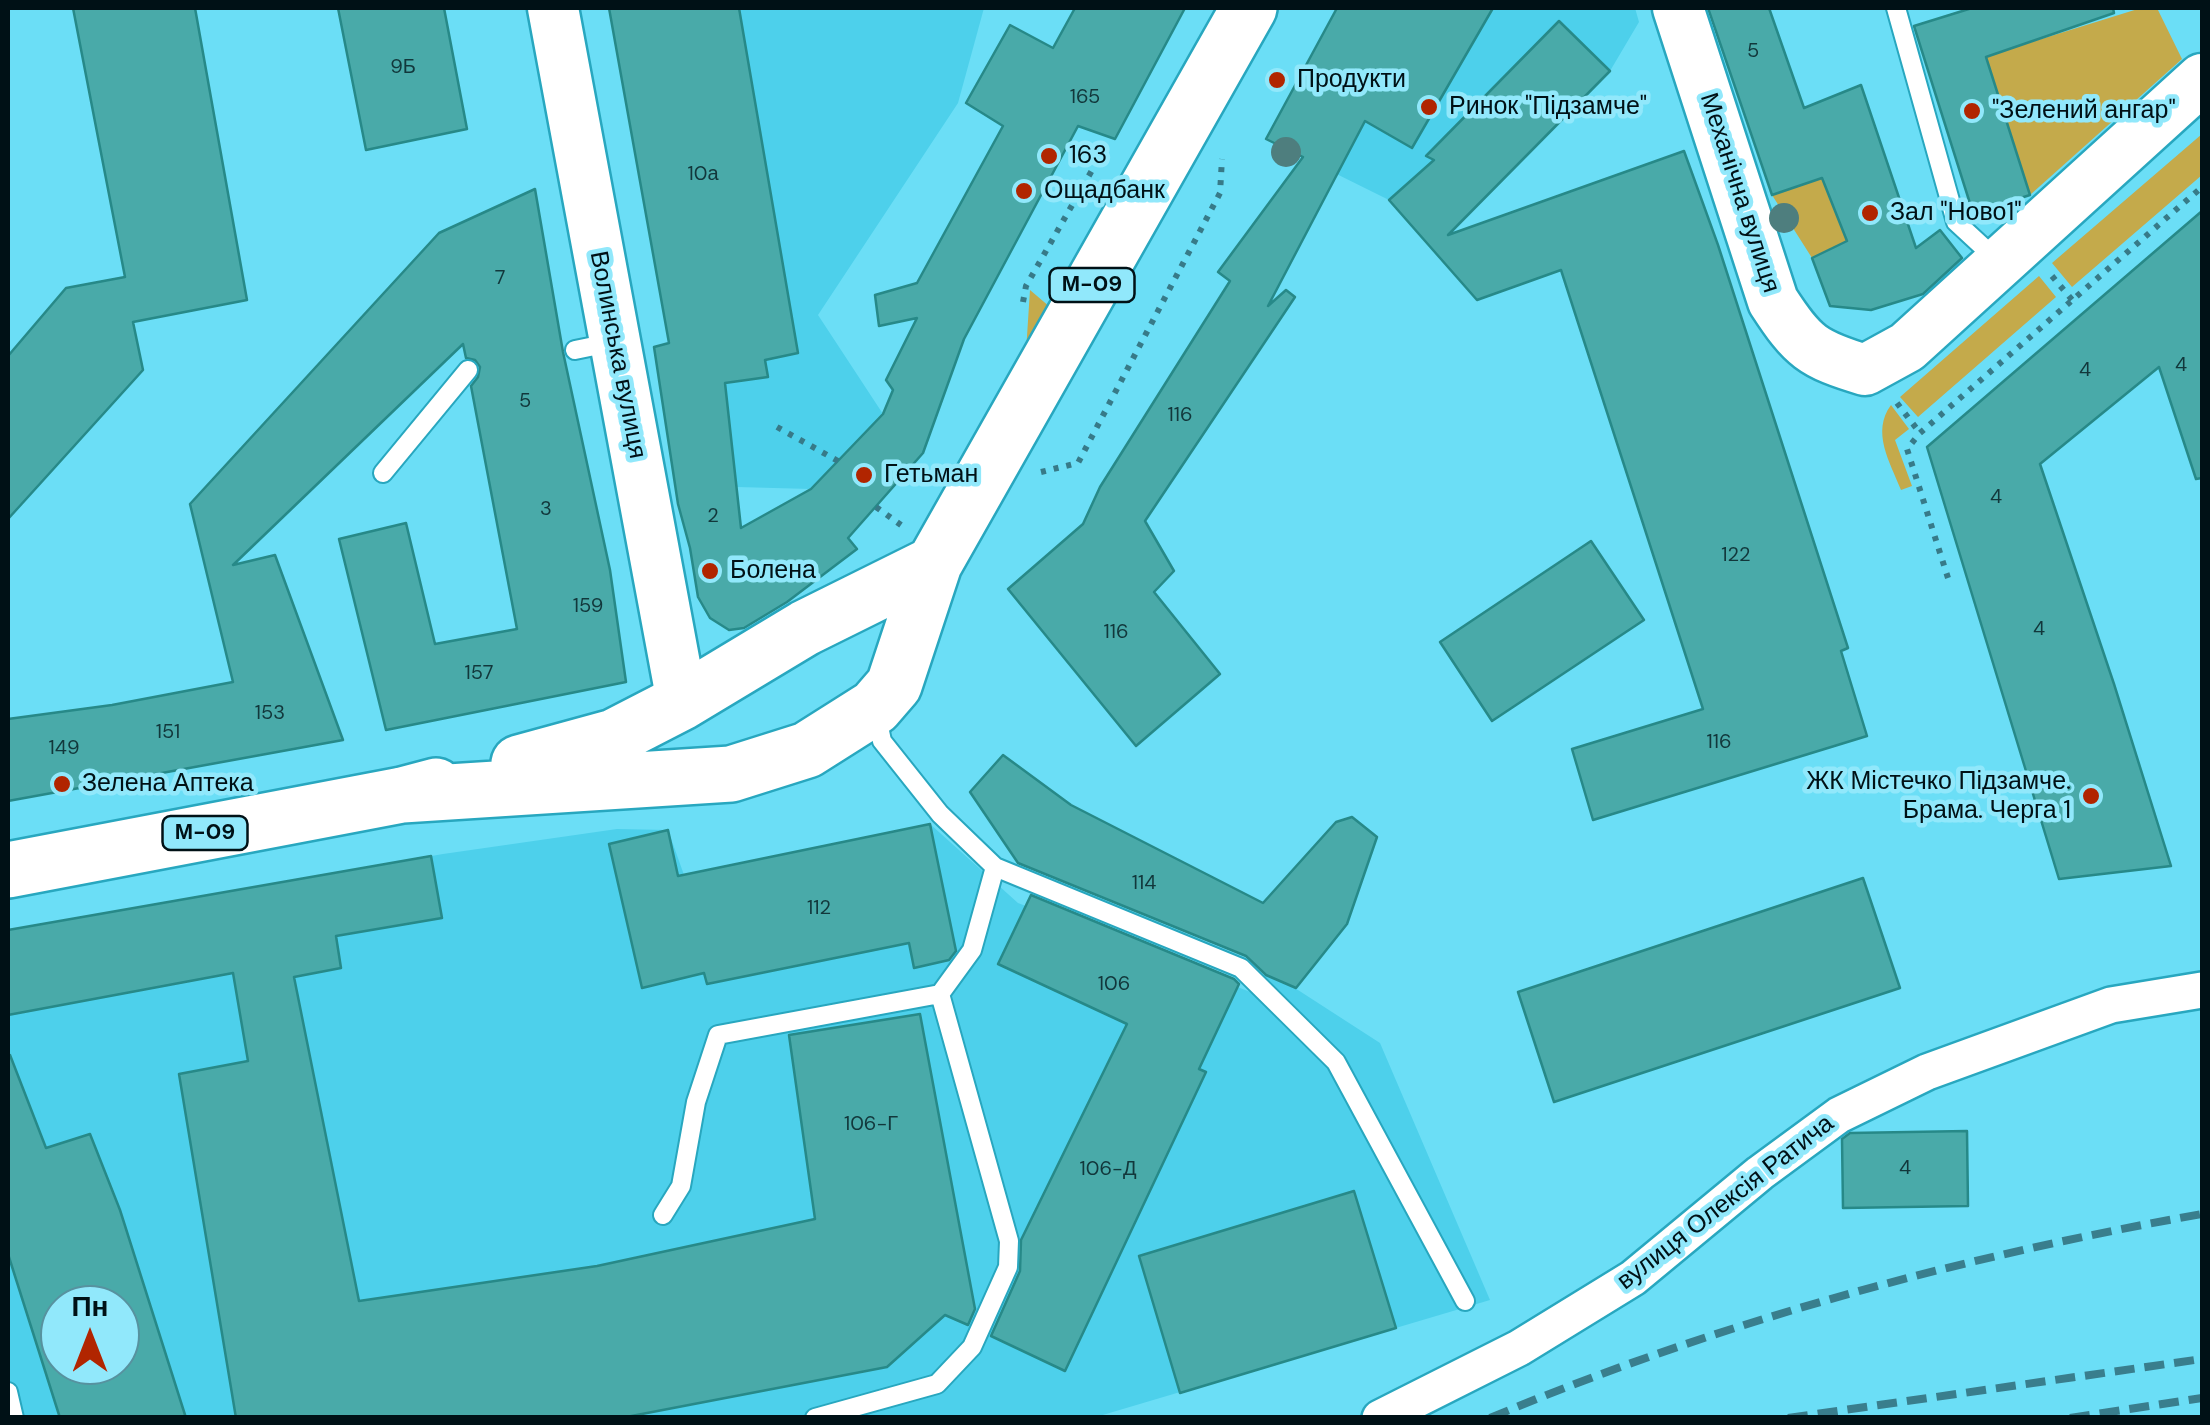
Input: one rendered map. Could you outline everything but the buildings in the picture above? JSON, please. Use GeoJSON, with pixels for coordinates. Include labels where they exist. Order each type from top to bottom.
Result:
{"type":"FeatureCollection","features":[{"type":"Feature","properties":{"kind":"main road","name":"М-09"},"geometry":{"type":"LineString","coordinates":[[402,795],[731,774],[807,750],[885,696],[934,564],[1250,8]]}},
{"type":"Feature","properties":{"kind":"main road","name":"М-09"},"geometry":{"type":"LineString","coordinates":[[22,864],[402,795],[614,736],[682,702],[805,628],[934,564]]}},
{"type":"Feature","properties":{"kind":"main road"},"geometry":{"type":"LineString","coordinates":[[805,628],[850,618],[876,628],[887,650],[885,696]]}},
{"type":"Feature","properties":{"kind":"main road"},"geometry":{"type":"LineString","coordinates":[[682,702],[690,741],[731,774]]}},
{"type":"Feature","properties":{"kind":"street","name":"Волинська вулиця"},"geometry":{"type":"LineString","coordinates":[[552,8],[595,346],[682,702]]}},
{"type":"Feature","properties":{"kind":"street","name":"Механічна вулиця"},"geometry":{"type":"LineString","coordinates":[[1678,8],[1773,301],[1797,338],[1829,359],[1865,370],[1907,348],[2021,263]]}},
{"type":"Feature","properties":{"kind":"street"},"geometry":{"type":"LineString","coordinates":[[2021,263],[2202,79]]}},
{"type":"Feature","properties":{"kind":"street","name":"вулиця Олексія Ратича"},"geometry":{"type":"LineString","coordinates":[[1380,1418],[1518,1348],[1633,1278],[1760,1173],[1839,1115],[1927,1072],[2111,1005],[2202,990]]}},
{"type":"Feature","properties":{"kind":"lane"},"geometry":{"type":"LineString","coordinates":[[1896,8],[1956,222],[2021,263]]}},
{"type":"Feature","properties":{"kind":"lane"},"geometry":{"type":"LineString","coordinates":[[383,473],[468,370]]}},
{"type":"Feature","properties":{"kind":"lane"},"geometry":{"type":"LineString","coordinates":[[885,696],[882,741],[940,814],[995,867],[1241,968],[1336,1062],[1464,1301]]}},
{"type":"Feature","properties":{"kind":"lane"},"geometry":{"type":"LineString","coordinates":[[663,1215],[681,1186],[696,1102],[718,1034],[940,994],[972,950],[995,867]]}},
{"type":"Feature","properties":{"kind":"lane"},"geometry":{"type":"LineString","coordinates":[[815,1418],[936,1384],[972,1347],[1008,1267],[1009,1240],[940,994]]}},
{"type":"Feature","properties":{"kind":"lane"},"geometry":{"type":"LineString","coordinates":[[8,1392],[14,1418]]}},
{"type":"Feature","properties":{"kind":"path"},"geometry":{"type":"LineString","coordinates":[[976,488],[1078,463],[1220,193],[1222,153]]}},
{"type":"Feature","properties":{"kind":"path"},"geometry":{"type":"LineString","coordinates":[[1948,578],[1906,449],[2202,187]]}},
{"type":"Feature","properties":{"kind":"path"},"geometry":{"type":"LineString","coordinates":[[2021,263],[2073,301]]}},
{"type":"Feature","properties":{"kind":"path"},"geometry":{"type":"LineString","coordinates":[[1893,398],[1920,433]]}},
{"type":"Feature","properties":{"kind":"path"},"geometry":{"type":"LineString","coordinates":[[777,427],[838,461]]}},
{"type":"Feature","properties":{"kind":"path"},"geometry":{"type":"LineString","coordinates":[[876,507],[899,524]]}},
{"type":"Feature","properties":{"kind":"shaded area"},"geometry":{"type":"Polygon","coordinates":[[[609,8],[984,8],[958,103],[818,315],[883,414],[923,452],[848,538],[811,489],[737,487],[678,504],[654,347],[669,342],[609,8]]]}},
{"type":"Feature","properties":{"kind":"shaded area","name":"Ринок \"Підзамче\""},"geometry":{"type":"Polygon","coordinates":[[[1337,8],[1635,8],[1639,22],[1610,71],[1418,233],[1389,200],[1266,139],[1337,8]]]}},
{"type":"Feature","properties":{"kind":"shaded area"},"geometry":{"type":"Polygon","coordinates":[[[1970,8],[1991,8],[2006,50],[2141,8],[2157,8],[2182,59],[2030,195],[1970,8]]]}},
{"type":"Feature","properties":{"kind":"shaded area"},"geometry":{"type":"Polygon","coordinates":[[[2202,134],[2202,175],[2072,287],[2052,263],[2202,134]]]}},
{"type":"Feature","properties":{"kind":"shaded area"},"geometry":{"type":"Polygon","coordinates":[[[1822,178],[1847,241],[1812,258],[1772,195],[1822,178]]]}},
{"type":"Feature","properties":{"kind":"shaded area"},"geometry":{"type":"Polygon","coordinates":[[[2039,276],[2056,297],[1918,417],[1900,397],[2039,276]]]}},
{"type":"Feature","properties":{"kind":"shaded area"},"geometry":{"type":"Polygon","coordinates":[[[1030,290],[1057,313],[1025,367],[1030,290]]]}},
{"type":"Feature","properties":{"kind":"shaded area"},"geometry":{"type":"Polygon","coordinates":[[[1891,405],[1909,429],[1895,440],[1912,486],[1901,490],[1882,436],[1891,405]]]}},
{"type":"Feature","properties":{"kind":"shaded area"},"geometry":{"type":"Polygon","coordinates":[[[930,824],[1018,903],[1253,993],[1267,970],[1380,1043],[1490,1300],[1096,1417],[8,1418],[8,930],[443,854],[617,829],[668,830],[684,875],[930,824]]]}},
{"type":"Feature","properties":{"kind":"railway"},"geometry":{"type":"LineString","coordinates":[[1490,1418],[1664,1352],[1841,1296],[2020,1251],[2202,1214]]}},
{"type":"Feature","properties":{"kind":"railway"},"geometry":{"type":"LineString","coordinates":[[1788,1418],[2202,1359]]}},
{"type":"Feature","properties":{"kind":"railway"},"geometry":{"type":"LineString","coordinates":[[2070,1418],[2202,1398]]}},
{"type":"Feature","properties":{"kind":"place","name":"Продукти"},"geometry":{"type":"Point","coordinates":[1277,80]}},
{"type":"Feature","properties":{"kind":"place","name":"Ринок \"Підзамче\""},"geometry":{"type":"Point","coordinates":[1429,107]}},
{"type":"Feature","properties":{"kind":"place","name":"\"Зелений ангар\""},"geometry":{"type":"Point","coordinates":[1972,111]}},
{"type":"Feature","properties":{"kind":"place","name":"163"},"geometry":{"type":"Point","coordinates":[1049,156]}},
{"type":"Feature","properties":{"kind":"place","name":"Ощадбанк"},"geometry":{"type":"Point","coordinates":[1024,191]}},
{"type":"Feature","properties":{"kind":"place","name":"Зал \"Ново1\""},"geometry":{"type":"Point","coordinates":[1870,213]}},
{"type":"Feature","properties":{"kind":"place","name":"Гетьман"},"geometry":{"type":"Point","coordinates":[864,475]}},
{"type":"Feature","properties":{"kind":"place","name":"Болена"},"geometry":{"type":"Point","coordinates":[710,571]}},
{"type":"Feature","properties":{"kind":"place","name":"Зелена Аптека"},"geometry":{"type":"Point","coordinates":[62,784]}},
{"type":"Feature","properties":{"kind":"place","name":"ЖК Містечко Підзамче. Брама. Черга 1"},"geometry":{"type":"Point","coordinates":[2091,796]}}]}
